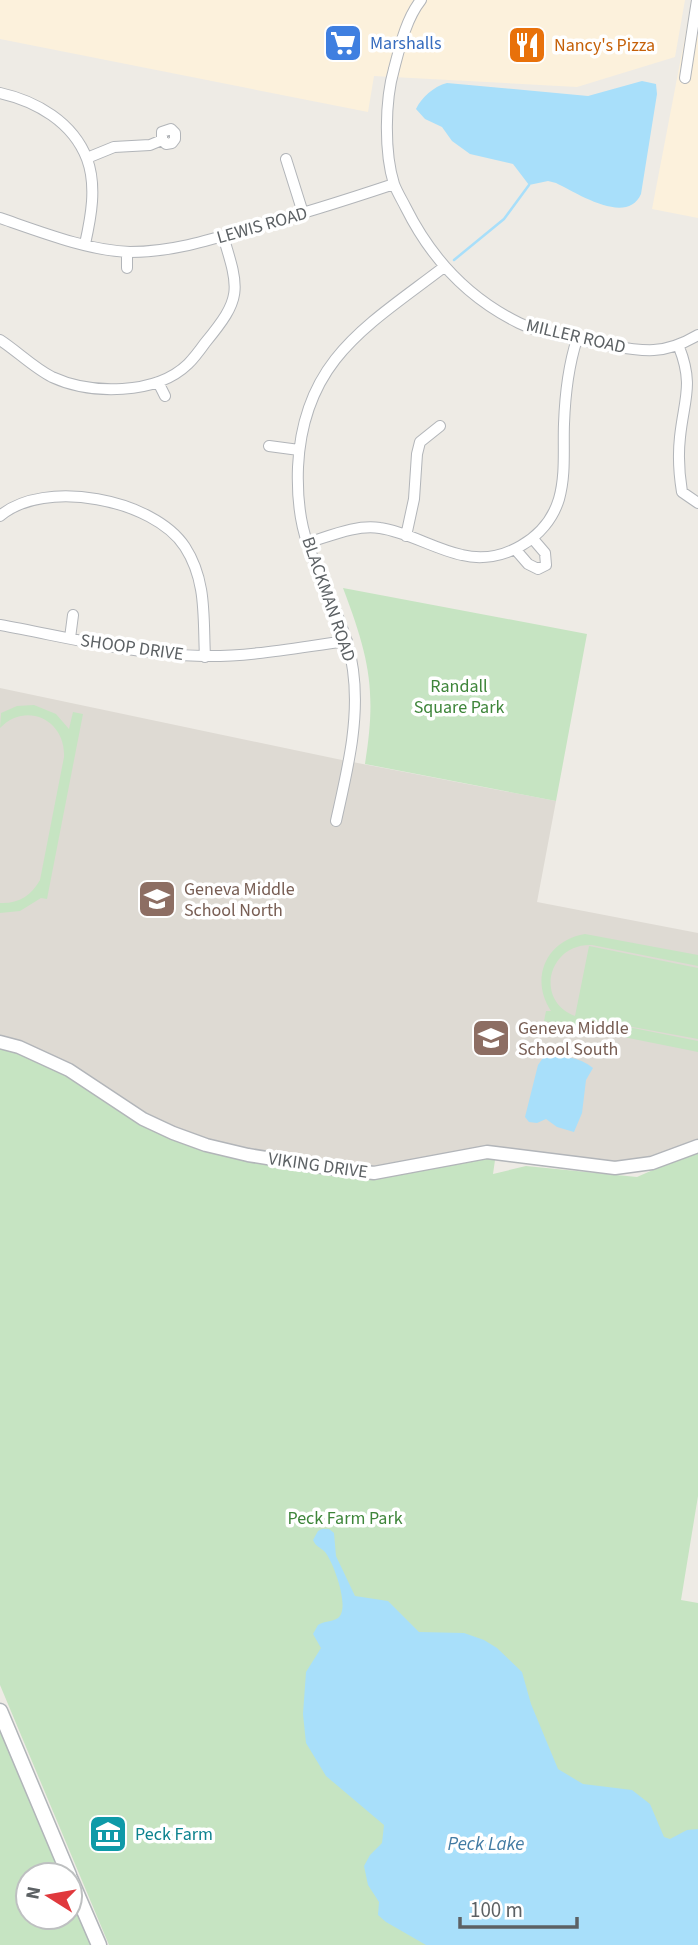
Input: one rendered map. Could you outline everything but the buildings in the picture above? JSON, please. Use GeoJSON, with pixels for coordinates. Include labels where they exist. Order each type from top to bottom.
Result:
{"type":"FeatureCollection","features":[{"type":"Feature","properties":{"kind":"main road"},"geometry":{"type":"LineString","coordinates":[[0,1711],[62,1861]]}},
{"type":"Feature","properties":{"kind":"main road"},"geometry":{"type":"LineString","coordinates":[[84,1911],[99,1945]]}},
{"type":"Feature","properties":{"kind":"street","name":"MILLER ROAD"},"geometry":{"type":"LineString","coordinates":[[421,0],[401,44],[388,90],[387,140],[394,184],[421,238],[444,267],[478,298],[521,324],[577,339],[656,352],[678,347],[698,335]]}},
{"type":"Feature","properties":{"kind":"street"},"geometry":{"type":"LineString","coordinates":[[685,78],[697,0]]}},
{"type":"Feature","properties":{"kind":"street"},"geometry":{"type":"LineString","coordinates":[[0,93],[24,98],[51,114],[72,135],[87,158],[92,199],[85,244]]}},
{"type":"Feature","properties":{"kind":"street"},"geometry":{"type":"LineString","coordinates":[[87,158],[114,147],[150,145],[162,140]]}},
{"type":"Feature","properties":{"kind":"street"},"geometry":{"type":"LineString","coordinates":[[286,159],[303,213]]}},
{"type":"Feature","properties":{"kind":"street","name":"LEWIS ROAD"},"geometry":{"type":"LineString","coordinates":[[0,218],[45,234],[127,252],[172,250],[394,184]]}},
{"type":"Feature","properties":{"kind":"street"},"geometry":{"type":"LineString","coordinates":[[0,340],[52,377],[89,387],[130,390],[158,383],[187,365],[228,315],[235,293],[233,270],[223,236]]}},
{"type":"Feature","properties":{"kind":"street"},"geometry":{"type":"LineString","coordinates":[[127,252],[127,268]]}},
{"type":"Feature","properties":{"kind":"street","name":"BLACKMAN ROAD"},"geometry":{"type":"LineString","coordinates":[[336,821],[355,722],[355,693],[347,641],[307,543],[297,499],[299,450],[306,411],[325,371],[356,335],[444,267]]}},
{"type":"Feature","properties":{"kind":"street"},"geometry":{"type":"LineString","coordinates":[[307,543],[347,531],[379,527],[472,557],[515,550],[533,539],[558,500],[564,463],[569,368],[577,339]]}},
{"type":"Feature","properties":{"kind":"street"},"geometry":{"type":"LineString","coordinates":[[678,347],[689,381],[680,438],[679,473],[682,492],[698,503]]}},
{"type":"Feature","properties":{"kind":"street"},"geometry":{"type":"LineString","coordinates":[[158,383],[164,396]]}},
{"type":"Feature","properties":{"kind":"street"},"geometry":{"type":"LineString","coordinates":[[406,536],[414,499],[416,454],[420,442],[440,426]]}},
{"type":"Feature","properties":{"kind":"street"},"geometry":{"type":"LineString","coordinates":[[269,446],[299,450]]}},
{"type":"Feature","properties":{"kind":"street"},"geometry":{"type":"LineString","coordinates":[[1,513],[30,500],[67,495],[125,506],[160,521],[184,545],[201,580],[205,657]]}},
{"type":"Feature","properties":{"kind":"street"},"geometry":{"type":"LineString","coordinates":[[515,550],[528,564],[538,569],[546,565],[545,553],[533,539]]}},
{"type":"Feature","properties":{"kind":"street"},"geometry":{"type":"LineString","coordinates":[[70,638],[73,615]]}},
{"type":"Feature","properties":{"kind":"street","name":"SHOOP DRIVE"},"geometry":{"type":"LineString","coordinates":[[0,625],[160,654],[205,657],[347,641]]}},
{"type":"Feature","properties":{"kind":"street","name":"VIKING DRIVE"},"geometry":{"type":"LineString","coordinates":[[0,1042],[19,1047],[69,1070],[143,1119],[173,1133],[206,1145],[248,1155],[329,1168],[374,1173],[487,1152],[615,1168],[652,1163],[698,1146]]}},
{"type":"Feature","properties":{"kind":"shaded area"},"geometry":{"type":"Polygon","coordinates":[[[0,0],[685,0],[675,57],[577,87],[374,76],[368,112],[0,39],[0,0]]]}},
{"type":"Feature","properties":{"kind":"shaded area"},"geometry":{"type":"Polygon","coordinates":[[[692,0],[698,0],[698,218],[652,209],[692,0]]]}},
{"type":"Feature","properties":{"kind":"shaded area"},"geometry":{"type":"Polygon","coordinates":[[[0,688],[342,760],[556,801],[537,902],[698,933],[698,1143],[636,1163],[594,1164],[492,1147],[372,1170],[330,1166],[208,1142],[165,1125],[0,1038],[0,688]]]}},
{"type":"Feature","properties":{"kind":"green space","name":"Randall Square Park"},"geometry":{"type":"Polygon","coordinates":[[[343,588],[587,634],[556,801],[365,764],[370,715],[368,674],[365,654],[343,588]]]}},
{"type":"Feature","properties":{"kind":"green space"},"geometry":{"type":"Polygon","coordinates":[[[34,705],[56,714],[69,729],[73,712],[83,714],[47,899],[41,898],[20,911],[0,913],[0,903],[23,898],[40,880],[64,757],[63,744],[58,733],[42,718],[21,716],[0,728],[1,713],[17,706],[34,705]]]}},
{"type":"Feature","properties":{"kind":"green space"},"geometry":{"type":"Polygon","coordinates":[[[585,934],[698,955],[698,966],[592,945],[577,947],[565,953],[556,963],[552,974],[554,998],[562,1009],[575,1016],[589,946],[698,968],[698,1039],[578,1017],[698,1041],[698,1052],[544,1021],[546,1011],[551,1011],[542,986],[546,962],[561,944],[585,934]]]}},
{"type":"Feature","properties":{"kind":"green space","name":"Peck Farm Park"},"geometry":{"type":"Polygon","coordinates":[[[0,1042],[19,1047],[173,1133],[364,1174],[496,1153],[493,1174],[526,1166],[637,1177],[698,1150],[698,1496],[681,1600],[698,1603],[698,1945],[109,1945],[84,1885],[84,1861],[74,1861],[0,1685],[0,1042]]]}},
{"type":"Feature","properties":{"kind":"green space"},"geometry":{"type":"Polygon","coordinates":[[[0,1722],[59,1861],[14,1861],[14,1931],[84,1931],[84,1921],[94,1945],[0,1945],[0,1722]]]}},
{"type":"Feature","properties":{"kind":"water"},"geometry":{"type":"Polygon","coordinates":[[[642,81],[656,84],[657,94],[641,194],[634,203],[625,207],[601,204],[548,181],[529,185],[513,164],[470,154],[452,141],[442,127],[425,119],[416,109],[428,93],[447,83],[588,96],[642,81]]]}},
{"type":"Feature","properties":{"kind":"water"},"geometry":{"type":"Polygon","coordinates":[[[545,1055],[576,1059],[593,1068],[586,1080],[582,1113],[574,1132],[557,1127],[546,1119],[537,1123],[529,1122],[525,1117],[538,1065],[545,1055]]]}},
{"type":"Feature","properties":{"kind":"water","name":"Peck Lake"},"geometry":{"type":"Polygon","coordinates":[[[322,1529],[329,1529],[334,1533],[336,1556],[355,1596],[388,1601],[419,1632],[464,1633],[484,1640],[497,1648],[522,1672],[531,1704],[558,1769],[583,1784],[632,1790],[650,1804],[664,1837],[670,1839],[687,1830],[698,1829],[698,1945],[426,1945],[378,1915],[379,1902],[368,1885],[364,1866],[382,1843],[384,1825],[326,1776],[306,1743],[303,1714],[306,1672],[321,1648],[313,1634],[318,1625],[338,1618],[343,1605],[332,1565],[325,1552],[313,1540],[322,1529]]]}},
{"type":"Feature","properties":{"kind":"waterway"},"geometry":{"type":"LineString","coordinates":[[454,260],[504,219],[529,185]]}},
{"type":"Feature","properties":{"kind":"place","name":"Marshalls"},"geometry":{"type":"Point","coordinates":[343,43]}},
{"type":"Feature","properties":{"kind":"place","name":"Nancy's Pizza"},"geometry":{"type":"Point","coordinates":[527,45]}},
{"type":"Feature","properties":{"kind":"place","name":"Geneva Middle School North"},"geometry":{"type":"Point","coordinates":[157,899]}},
{"type":"Feature","properties":{"kind":"place","name":"Geneva Middle School South"},"geometry":{"type":"Point","coordinates":[491,1038]}},
{"type":"Feature","properties":{"kind":"place","name":"Peck Farm"},"geometry":{"type":"Point","coordinates":[108,1834]}}]}
